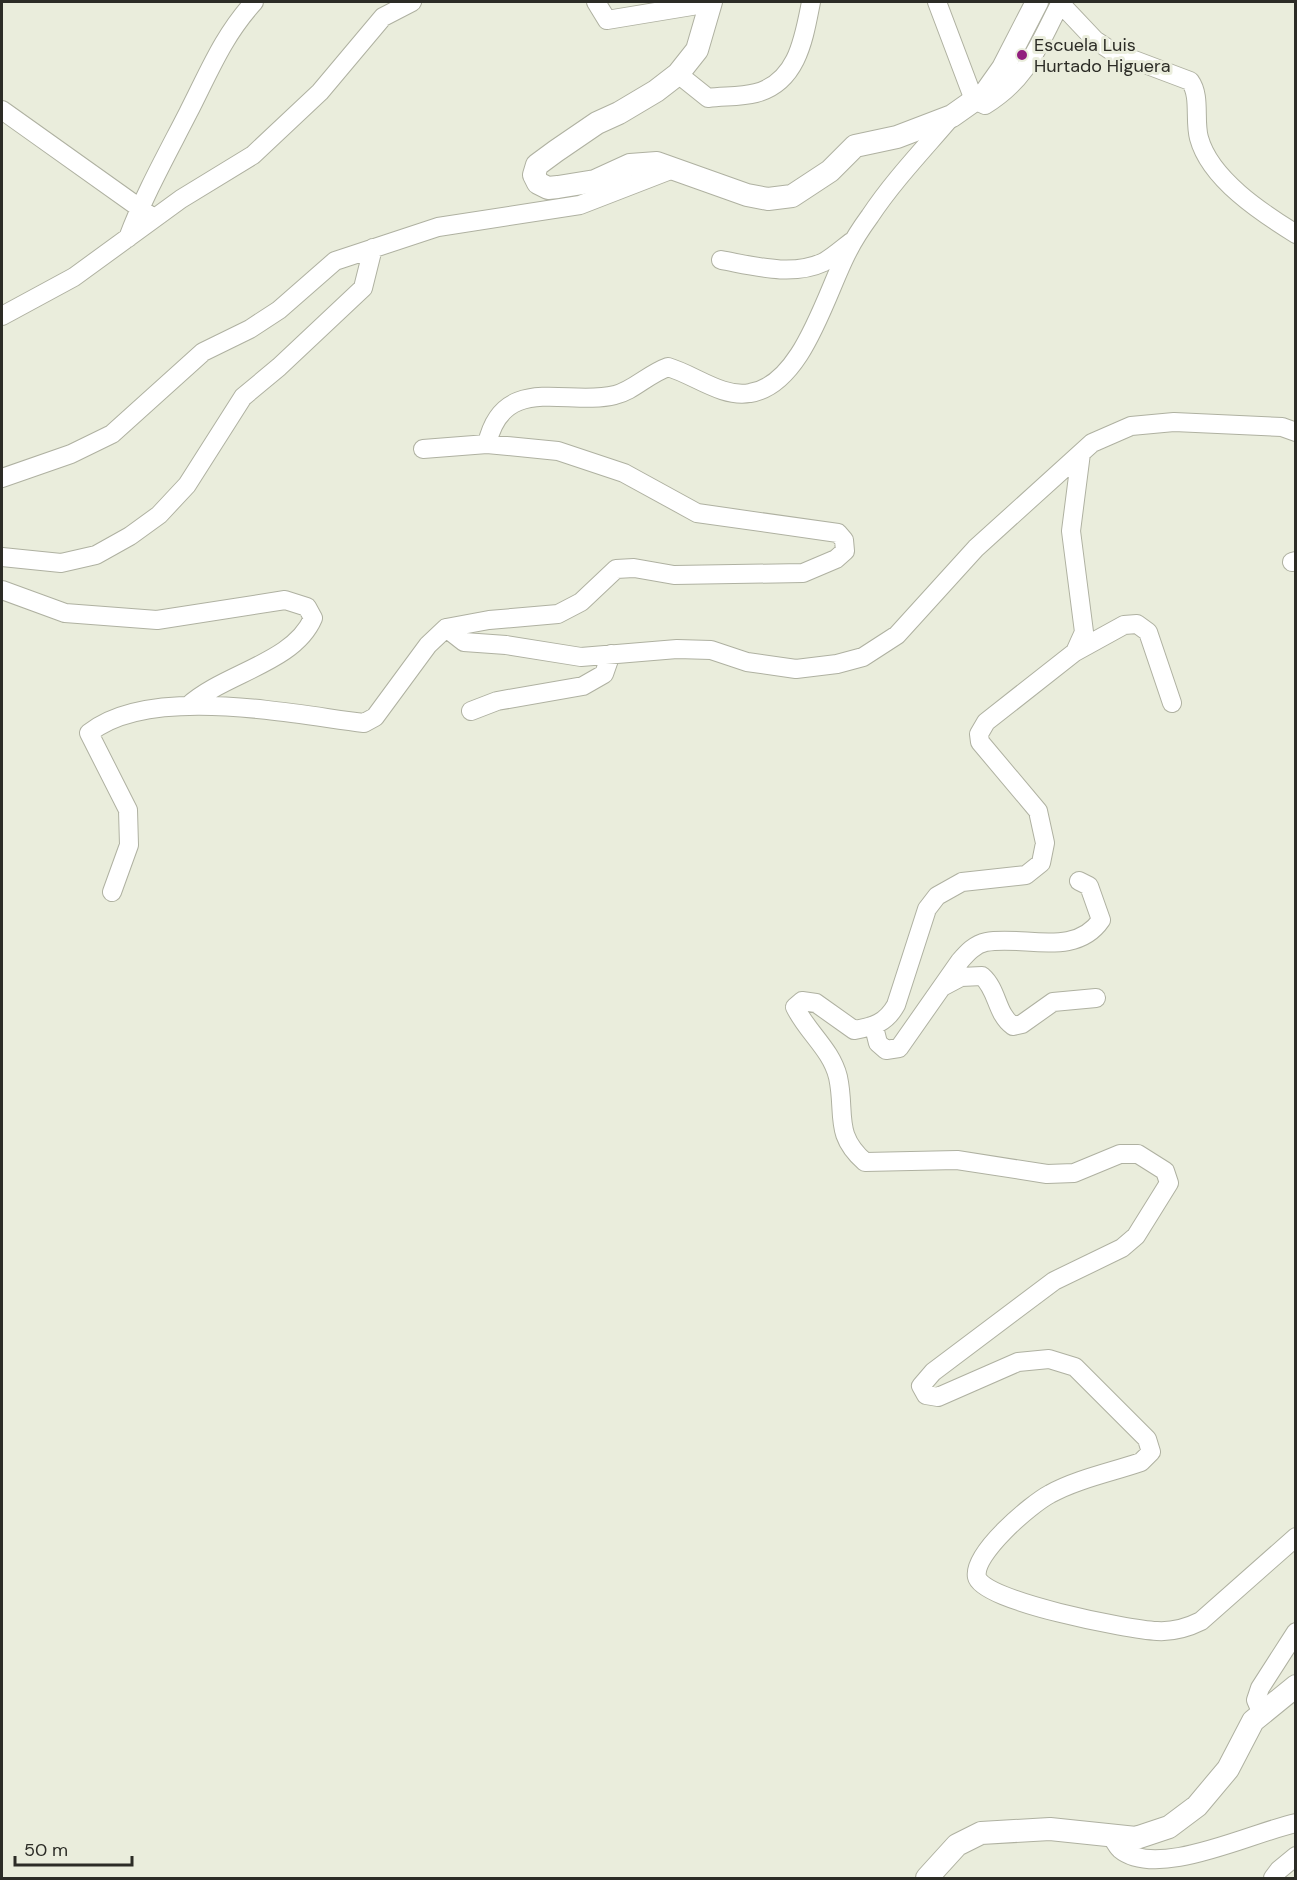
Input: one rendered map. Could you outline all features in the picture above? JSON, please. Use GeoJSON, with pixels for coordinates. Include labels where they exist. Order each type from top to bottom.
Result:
{"type":"FeatureCollection","features":[{"type":"Feature","properties":{"kind":"street"},"geometry":{"type":"LineString","coordinates":[[128,238],[139,208],[217,53],[233,24],[254,2]]}},
{"type":"Feature","properties":{"kind":"street"},"geometry":{"type":"LineString","coordinates":[[2,316],[74,278],[154,219],[253,155],[320,92],[382,17],[412,2]]}},
{"type":"Feature","properties":{"kind":"street"},"geometry":{"type":"LineString","coordinates":[[596,2],[607,20],[710,2],[697,50],[678,74],[656,91],[620,113],[597,123],[537,165],[534,176],[538,183],[548,188],[595,180],[630,165],[657,163],[747,195],[768,199],[792,196],[830,171],[855,146],[897,137],[952,116]]}},
{"type":"Feature","properties":{"kind":"street"},"geometry":{"type":"LineString","coordinates":[[678,74],[708,98],[757,93],[778,82],[794,64],[803,44],[811,2]]}},
{"type":"Feature","properties":{"kind":"street"},"geometry":{"type":"LineString","coordinates":[[937,2],[974,100],[985,105],[1006,92],[1022,76],[1060,2],[1095,40],[1113,52],[1190,81],[1196,89],[1195,121],[1199,141],[1213,165],[1250,205],[1296,234]]}},
{"type":"Feature","properties":{"kind":"street"},"geometry":{"type":"LineString","coordinates":[[487,444],[496,419],[514,403],[543,396],[615,395],[652,373],[668,367],[729,393],[750,393],[766,388],[784,374],[801,353],[855,239],[891,187],[952,116],[986,92],[1003,68],[1037,2]]}},
{"type":"Feature","properties":{"kind":"street"},"geometry":{"type":"LineString","coordinates":[[2,110],[154,219]]}},
{"type":"Feature","properties":{"kind":"street"},"geometry":{"type":"LineString","coordinates":[[2,126],[22,125]]}},
{"type":"Feature","properties":{"kind":"street"},"geometry":{"type":"LineString","coordinates":[[2,478],[71,454],[112,434],[203,352],[250,329],[279,310],[335,261],[438,227],[580,205],[673,169]]}},
{"type":"Feature","properties":{"kind":"street"},"geometry":{"type":"LineString","coordinates":[[721,260],[770,269],[802,270],[825,262],[855,239]]}},
{"type":"Feature","properties":{"kind":"street"},"geometry":{"type":"LineString","coordinates":[[2,557],[61,563],[96,555],[130,536],[159,515],[187,485],[243,397],[363,288],[373,248]]}},
{"type":"Feature","properties":{"kind":"street"},"geometry":{"type":"LineString","coordinates":[[446,628],[464,642],[506,645],[581,657],[677,649],[711,650],[747,662],[796,669],[837,664],[862,657],[897,635],[976,548],[1092,443],[1131,426],[1163,423],[1282,427],[1296,432]]}},
{"type":"Feature","properties":{"kind":"street"},"geometry":{"type":"LineString","coordinates":[[112,892],[129,845],[128,810],[89,733],[104,722],[142,711],[188,706],[254,709],[364,723],[375,717],[428,645],[446,628],[489,620],[558,614],[581,602],[616,569],[634,568],[674,576],[803,573],[836,559],[844,551],[844,540],[838,533],[697,513],[624,473],[558,451],[487,444],[423,449]]}},
{"type":"Feature","properties":{"kind":"street"},"geometry":{"type":"LineString","coordinates":[[1075,652],[1084,632],[1071,531],[1081,453]]}},
{"type":"Feature","properties":{"kind":"street"},"geometry":{"type":"LineString","coordinates":[[2,590],[65,613],[157,620],[285,600],[307,606],[313,618],[308,629],[290,648],[204,691],[188,706]]}},
{"type":"Feature","properties":{"kind":"street"},"geometry":{"type":"LineString","coordinates":[[1172,703],[1148,632],[1137,624],[1124,625],[1075,652],[986,722],[979,734],[980,742],[1038,811],[1045,843],[1041,863],[1026,875],[962,882],[937,896],[927,909],[896,1005],[890,1016],[874,1027],[854,1030],[816,1003],[802,1001],[795,1007],[830,1056],[838,1077],[844,1137],[853,1151],[865,1162],[957,1160],[1047,1174],[1074,1173],[1120,1154],[1138,1154],[1165,1171],[1169,1183],[1136,1236],[1122,1248],[1054,1281],[933,1372],[921,1386],[926,1395],[938,1397],[1018,1362],[1048,1359],[1075,1367],[1147,1439],[1151,1452],[1141,1462],[1050,1494],[1024,1512],[978,1562],[976,1575],[980,1584],[992,1591],[1057,1613],[1157,1631],[1183,1629],[1201,1621],[1294,1541]]}},
{"type":"Feature","properties":{"kind":"street"},"geometry":{"type":"LineString","coordinates":[[471,711],[497,701],[583,686],[604,674],[611,654]]}},
{"type":"Feature","properties":{"kind":"street"},"geometry":{"type":"LineString","coordinates":[[874,1027],[878,1043],[886,1050],[899,1048],[960,961],[970,950],[986,942],[1061,943],[1092,933],[1101,920],[1089,886],[1079,881]]}},
{"type":"Feature","properties":{"kind":"street"},"geometry":{"type":"LineString","coordinates":[[944,986],[961,977],[982,976],[992,985],[1006,1021],[1013,1026],[1022,1024],[1053,1002],[1096,998]]}},
{"type":"Feature","properties":{"kind":"street"},"geometry":{"type":"LineString","coordinates":[[1262,1714],[1256,1700],[1260,1688],[1296,1632]]}},
{"type":"Feature","properties":{"kind":"street"},"geometry":{"type":"LineString","coordinates":[[927,1878],[957,1845],[981,1833],[1050,1829],[1136,1838],[1168,1827],[1197,1806],[1228,1769],[1253,1721],[1296,1686]]}},
{"type":"Feature","properties":{"kind":"street"},"geometry":{"type":"LineString","coordinates":[[1110,1834],[1121,1850],[1140,1858],[1173,1860],[1221,1848],[1273,1827],[1296,1823]]}},
{"type":"Feature","properties":{"kind":"street"},"geometry":{"type":"LineString","coordinates":[[1273,1878],[1296,1856]]}},
{"type":"Feature","properties":{"kind":"place","name":"Escuela Luis Hurtado Higuera"},"geometry":{"type":"Point","coordinates":[1022,55]}}]}
